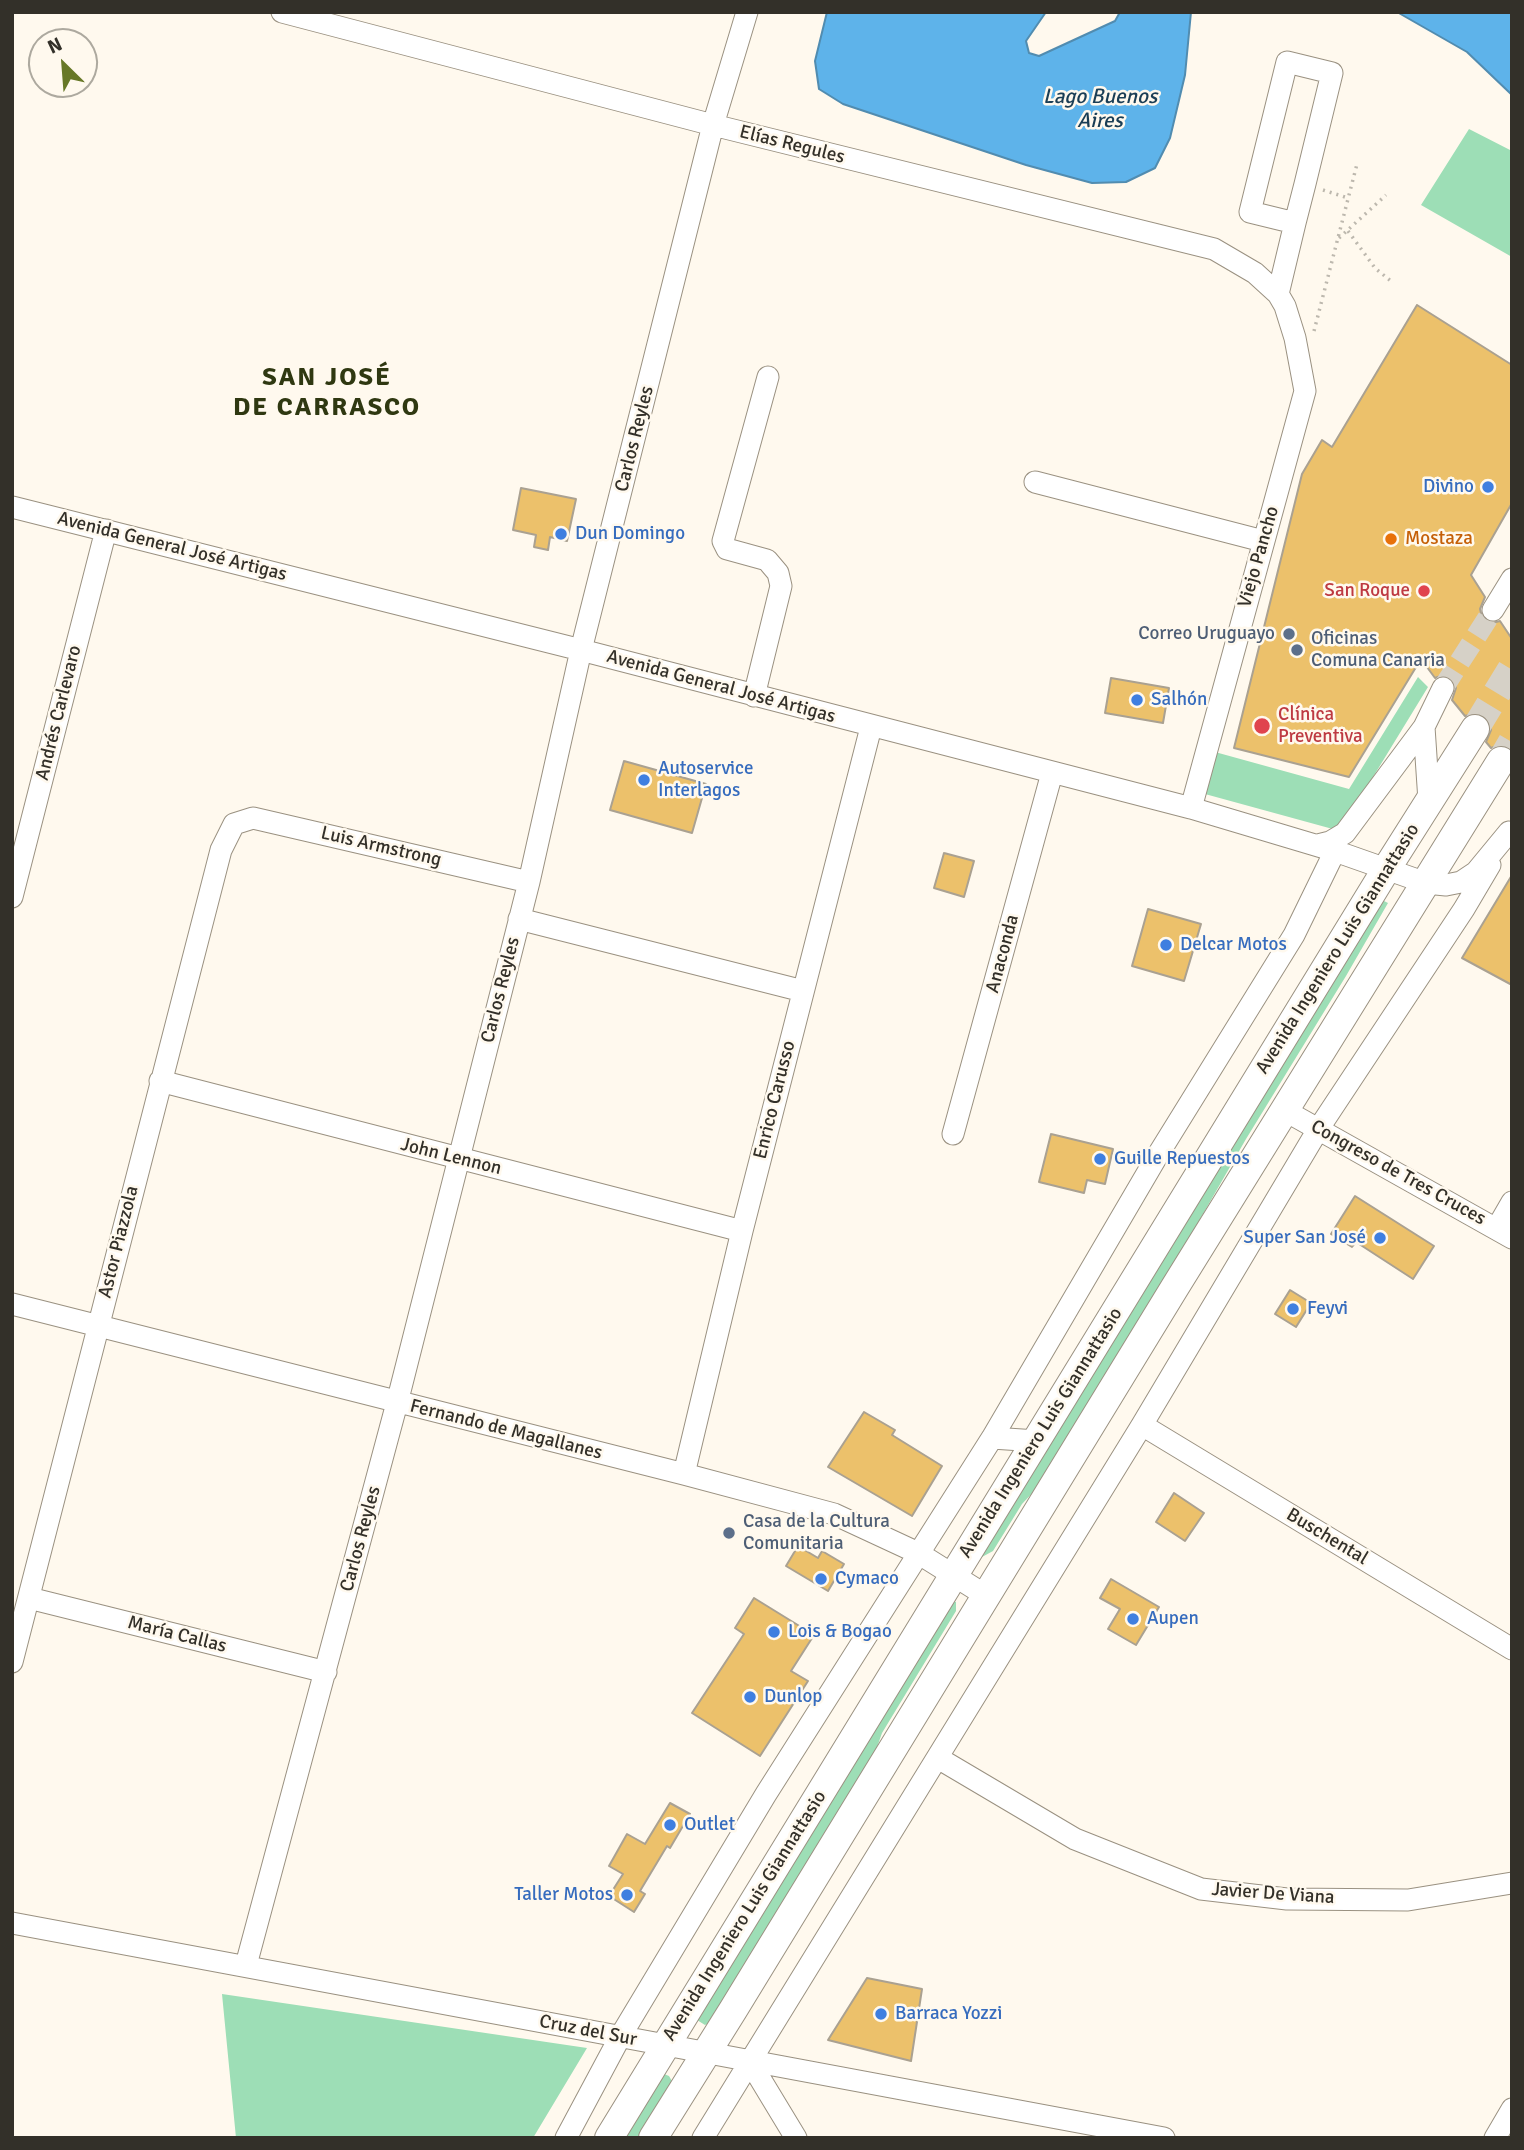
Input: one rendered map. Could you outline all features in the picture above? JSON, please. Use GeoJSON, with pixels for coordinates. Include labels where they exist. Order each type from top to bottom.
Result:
{"type":"FeatureCollection","features":[{"type":"Feature","properties":{"kind":"main road","name":"Avenida Ingeniero Luis Giannattasio"},"geometry":{"type":"LineString","coordinates":[[609,2138],[1387,868],[1475,729]]}},
{"type":"Feature","properties":{"kind":"main road","name":"Avenida Ingeniero Luis Giannattasio"},"geometry":{"type":"LineString","coordinates":[[653,2138],[1501,761]]}},
{"type":"Feature","properties":{"kind":"street","name":"Elías Regules"},"geometry":{"type":"LineString","coordinates":[[282,12],[713,125],[1214,249],[1255,273],[1281,300]]}},
{"type":"Feature","properties":{"kind":"street","name":"Carlos Reyles"},"geometry":{"type":"LineString","coordinates":[[246,1965],[397,1403],[519,919],[582,650],[713,125],[747,12]]}},
{"type":"Feature","properties":{"kind":"street"},"geometry":{"type":"LineString","coordinates":[[1281,300],[1296,223],[1332,73],[1287,62],[1250,212],[1296,223]]}},
{"type":"Feature","properties":{"kind":"street","name":"Viejo Pancho"},"geometry":{"type":"LineString","coordinates":[[1191,808],[1305,391],[1295,338],[1281,300]]}},
{"type":"Feature","properties":{"kind":"street"},"geometry":{"type":"LineString","coordinates":[[754,696],[781,586],[778,573],[767,560],[727,549],[723,541],[768,377]]}},
{"type":"Feature","properties":{"kind":"street"},"geometry":{"type":"LineString","coordinates":[[1035,482],[1263,541]]}},
{"type":"Feature","properties":{"kind":"street","name":"Avenida General José Artigas"},"geometry":{"type":"LineString","coordinates":[[12,507],[582,650],[1191,808],[1327,848],[1426,883]]}},
{"type":"Feature","properties":{"kind":"street","name":"Andrés Carlevaro"},"geometry":{"type":"LineString","coordinates":[[12,897],[106,530]]}},
{"type":"Feature","properties":{"kind":"street"},"geometry":{"type":"LineString","coordinates":[[1493,610],[1512,579]]}},
{"type":"Feature","properties":{"kind":"street"},"geometry":{"type":"LineString","coordinates":[[1327,848],[1330,842],[1345,833],[1424,727],[1443,688]]}},
{"type":"Feature","properties":{"kind":"street","name":"Enrico Carusso"},"geometry":{"type":"LineString","coordinates":[[684,1474],[742,1231],[871,727]]}},
{"type":"Feature","properties":{"kind":"street"},"geometry":{"type":"LineString","coordinates":[[1424,727],[1429,801]]}},
{"type":"Feature","properties":{"kind":"street","name":"Anaconda"},"geometry":{"type":"LineString","coordinates":[[953,1135],[1052,774]]}},
{"type":"Feature","properties":{"kind":"street","name":"Luis Armstrong"},"geometry":{"type":"LineString","coordinates":[[234,824],[253,818],[528,882]]}},
{"type":"Feature","properties":{"kind":"street","name":"Astor Piazzola"},"geometry":{"type":"LineString","coordinates":[[12,1662],[221,850],[234,824]]}},
{"type":"Feature","properties":{"kind":"street"},"geometry":{"type":"LineString","coordinates":[[1426,883],[1446,885],[1461,881],[1476,872],[1510,830]]}},
{"type":"Feature","properties":{"kind":"street"},"geometry":{"type":"LineString","coordinates":[[704,2138],[1142,1425],[1319,1128],[1464,909],[1510,830]]}},
{"type":"Feature","properties":{"kind":"street","name":"Avenida Ingeniero Luis Giannattasio"},"geometry":{"type":"LineString","coordinates":[[566,2138],[620,2037],[766,1794],[992,1438],[1159,1153],[1294,934],[1327,848]]}},
{"type":"Feature","properties":{"kind":"street"},"geometry":{"type":"LineString","coordinates":[[519,919],[803,991]]}},
{"type":"Feature","properties":{"kind":"street","name":"John Lennon"},"geometry":{"type":"LineString","coordinates":[[160,1081],[742,1231]]}},
{"type":"Feature","properties":{"kind":"street","name":"Congreso de Tres Cruces"},"geometry":{"type":"LineString","coordinates":[[1284,1110],[1504,1233]]}},
{"type":"Feature","properties":{"kind":"street"},"geometry":{"type":"LineString","coordinates":[[1504,1233],[1512,1202]]}},
{"type":"Feature","properties":{"kind":"street","name":"Fernando de Magallanes"},"geometry":{"type":"LineString","coordinates":[[12,1304],[834,1514],[918,1553],[985,1595]]}},
{"type":"Feature","properties":{"kind":"street","name":"Buschental"},"geometry":{"type":"LineString","coordinates":[[1142,1425],[1512,1649]]}},
{"type":"Feature","properties":{"kind":"street"},"geometry":{"type":"LineString","coordinates":[[992,1438],[1037,1441]]}},
{"type":"Feature","properties":{"kind":"street","name":"María Callas"},"geometry":{"type":"LineString","coordinates":[[29,1598],[326,1672]]}},
{"type":"Feature","properties":{"kind":"street","name":"Javier De Viana"},"geometry":{"type":"LineString","coordinates":[[938,1758],[1076,1839],[1201,1888],[1287,1899],[1408,1900],[1512,1883]]}},
{"type":"Feature","properties":{"kind":"street","name":"Cruz del Sur"},"geometry":{"type":"LineString","coordinates":[[12,1923],[1164,2138]]}},
{"type":"Feature","properties":{"kind":"street"},"geometry":{"type":"LineString","coordinates":[[750,2062],[796,2138]]}},
{"type":"Feature","properties":{"kind":"street"},"geometry":{"type":"LineString","coordinates":[[1495,2138],[1512,2109]]}},
{"type":"Feature","properties":{"kind":"path"},"geometry":{"type":"LineString","coordinates":[[1312,338],[1357,164]]}},
{"type":"Feature","properties":{"kind":"path"},"geometry":{"type":"LineString","coordinates":[[1305,184],[1348,198]]}},
{"type":"Feature","properties":{"kind":"path"},"geometry":{"type":"LineString","coordinates":[[1338,240],[1386,195]]}},
{"type":"Feature","properties":{"kind":"path"},"geometry":{"type":"LineString","coordinates":[[1348,231],[1376,268],[1392,282]]}},
{"type":"Feature","properties":{"kind":"green space"},"geometry":{"type":"Polygon","coordinates":[[[1469,129],[1512,151],[1512,257],[1421,205],[1469,129]]]}},
{"type":"Feature","properties":{"kind":"green space"},"geometry":{"type":"Polygon","coordinates":[[[1418,677],[1428,687],[1340,831],[1205,794],[1215,752],[1349,789],[1418,677]]]}},
{"type":"Feature","properties":{"kind":"green space"},"geometry":{"type":"Polygon","coordinates":[[[1380,899],[1388,903],[1176,1261],[1039,1486],[1022,1504],[993,1551],[982,1557],[978,1554],[1380,899]]]}},
{"type":"Feature","properties":{"kind":"green space"},"geometry":{"type":"Polygon","coordinates":[[[953,1601],[956,1602],[956,1611],[882,1733],[875,1753],[711,2022],[705,2025],[697,2020],[953,1601]]]}},
{"type":"Feature","properties":{"kind":"green space"},"geometry":{"type":"Polygon","coordinates":[[[222,1994],[587,2048],[533,2138],[236,2138],[222,1994]]]}},
{"type":"Feature","properties":{"kind":"green space"},"geometry":{"type":"Polygon","coordinates":[[[664,2074],[669,2076],[673,2083],[641,2138],[621,2138],[664,2074]]]}},
{"type":"Feature","properties":{"kind":"water","name":"Lago Buenos Aires"},"geometry":{"type":"Polygon","coordinates":[[[827,12],[1046,12],[1026,41],[1029,53],[1039,56],[1115,21],[1120,12],[1191,12],[1185,75],[1170,138],[1155,168],[1126,182],[1092,183],[1026,165],[843,104],[819,89],[815,61],[827,12]]]}},
{"type":"Feature","properties":{"kind":"water"},"geometry":{"type":"Polygon","coordinates":[[[1397,12],[1512,12],[1512,95],[1467,52],[1397,12]]]}},
{"type":"Feature","properties":{"kind":"building"},"geometry":{"type":"Polygon","coordinates":[[[1417,305],[1512,365],[1512,503],[1471,575],[1485,597],[1480,609],[1482,617],[1492,623],[1500,621],[1512,639],[1512,749],[1502,744],[1491,748],[1486,742],[1491,730],[1489,721],[1476,713],[1465,716],[1452,700],[1456,688],[1453,680],[1443,675],[1435,678],[1421,659],[1349,777],[1234,748],[1302,474],[1322,440],[1332,447],[1417,305]]]}},
{"type":"Feature","properties":{"kind":"building"},"geometry":{"type":"Polygon","coordinates":[[[521,488],[576,499],[567,541],[550,537],[548,550],[534,547],[536,535],[513,530],[521,488]]]}},
{"type":"Feature","properties":{"kind":"building","name":"Salhón"},"geometry":{"type":"Polygon","coordinates":[[[1111,678],[1169,688],[1163,723],[1105,713],[1111,678]]]}},
{"type":"Feature","properties":{"kind":"building"},"geometry":{"type":"Polygon","coordinates":[[[624,761],[706,784],[692,833],[610,810],[624,761]]]}},
{"type":"Feature","properties":{"kind":"building"},"geometry":{"type":"Polygon","coordinates":[[[944,853],[974,861],[964,897],[934,888],[944,853]]]}},
{"type":"Feature","properties":{"kind":"building"},"geometry":{"type":"Polygon","coordinates":[[[1512,875],[1512,985],[1462,958],[1512,875]]]}},
{"type":"Feature","properties":{"kind":"building","name":"Delcar Motos"},"geometry":{"type":"Polygon","coordinates":[[[1148,909],[1201,924],[1184,981],[1132,966],[1148,909]]]}},
{"type":"Feature","properties":{"kind":"building"},"geometry":{"type":"Polygon","coordinates":[[[1051,1134],[1113,1149],[1105,1184],[1087,1180],[1084,1193],[1039,1182],[1051,1134]]]}},
{"type":"Feature","properties":{"kind":"building","name":"Super San José"},"geometry":{"type":"Polygon","coordinates":[[[1355,1196],[1434,1246],[1413,1279],[1356,1242],[1352,1247],[1331,1234],[1355,1196]]]}},
{"type":"Feature","properties":{"kind":"building","name":"Feyvi"},"geometry":{"type":"Polygon","coordinates":[[[1290,1290],[1311,1303],[1296,1327],[1275,1314],[1290,1290]]]}},
{"type":"Feature","properties":{"kind":"building"},"geometry":{"type":"Polygon","coordinates":[[[864,1412],[895,1430],[892,1435],[942,1466],[912,1516],[828,1467],[864,1412]]]}},
{"type":"Feature","properties":{"kind":"building"},"geometry":{"type":"Polygon","coordinates":[[[1174,1493],[1204,1513],[1185,1541],[1156,1522],[1174,1493]]]}},
{"type":"Feature","properties":{"kind":"building","name":"Cymaco"},"geometry":{"type":"Polygon","coordinates":[[[798,1546],[818,1558],[822,1551],[844,1564],[828,1591],[786,1566],[798,1546]]]}},
{"type":"Feature","properties":{"kind":"building","name":"Aupen"},"geometry":{"type":"Polygon","coordinates":[[[1111,1579],[1159,1607],[1136,1645],[1108,1629],[1120,1609],[1100,1598],[1111,1579]]]}},
{"type":"Feature","properties":{"kind":"building","name":"Dunlop"},"geometry":{"type":"Polygon","coordinates":[[[754,1598],[814,1635],[791,1671],[808,1681],[760,1756],[692,1713],[744,1634],[735,1628],[754,1598]]]}},
{"type":"Feature","properties":{"kind":"building"},"geometry":{"type":"Polygon","coordinates":[[[670,1803],[690,1814],[640,1891],[645,1894],[634,1912],[609,1896],[623,1874],[609,1866],[627,1834],[645,1844],[670,1803]]]}},
{"type":"Feature","properties":{"kind":"building","name":"Barraca Yozzi"},"geometry":{"type":"Polygon","coordinates":[[[867,1978],[922,1989],[911,2061],[828,2040],[867,1978]]]}},
{"type":"Feature","properties":{"kind":"tunnel"},"geometry":{"type":"LineString","coordinates":[[1443,688],[1493,610]]}},
{"type":"Feature","properties":{"kind":"tunnel"},"geometry":{"type":"LineString","coordinates":[[1475,729],[1512,668]]}},
{"type":"Feature","properties":{"kind":"tunnel"},"geometry":{"type":"LineString","coordinates":[[1501,761],[1512,742]]}},
{"type":"Feature","properties":{"kind":"place","name":"Divino"},"geometry":{"type":"Point","coordinates":[1488,487]}},
{"type":"Feature","properties":{"kind":"place","name":"Dun Domingo"},"geometry":{"type":"Point","coordinates":[561,534]}},
{"type":"Feature","properties":{"kind":"place","name":"Mostaza"},"geometry":{"type":"Point","coordinates":[1391,539]}},
{"type":"Feature","properties":{"kind":"place","name":"San Roque"},"geometry":{"type":"Point","coordinates":[1424,591]}},
{"type":"Feature","properties":{"kind":"place","name":"Correo Uruguayo"},"geometry":{"type":"Point","coordinates":[1289,634]}},
{"type":"Feature","properties":{"kind":"place","name":"Oficinas Comuna Canaria"},"geometry":{"type":"Point","coordinates":[1297,650]}},
{"type":"Feature","properties":{"kind":"place","name":"Salhón"},"geometry":{"type":"Point","coordinates":[1137,700]}},
{"type":"Feature","properties":{"kind":"place","name":"Clínica Preventiva"},"geometry":{"type":"Point","coordinates":[1262,726]}},
{"type":"Feature","properties":{"kind":"place","name":"Autoservice Interlagos"},"geometry":{"type":"Point","coordinates":[644,780]}},
{"type":"Feature","properties":{"kind":"place","name":"Delcar Motos"},"geometry":{"type":"Point","coordinates":[1166,945]}},
{"type":"Feature","properties":{"kind":"place","name":"Guille Repuestos"},"geometry":{"type":"Point","coordinates":[1100,1159]}},
{"type":"Feature","properties":{"kind":"place","name":"Super San José"},"geometry":{"type":"Point","coordinates":[1380,1238]}},
{"type":"Feature","properties":{"kind":"place","name":"Feyvi"},"geometry":{"type":"Point","coordinates":[1293,1309]}},
{"type":"Feature","properties":{"kind":"place","name":"Casa de la Cultura Comunitaria"},"geometry":{"type":"Point","coordinates":[729,1533]}},
{"type":"Feature","properties":{"kind":"place","name":"Cymaco"},"geometry":{"type":"Point","coordinates":[821,1579]}},
{"type":"Feature","properties":{"kind":"place","name":"Aupen"},"geometry":{"type":"Point","coordinates":[1133,1619]}},
{"type":"Feature","properties":{"kind":"place","name":"Lois & Bogao"},"geometry":{"type":"Point","coordinates":[774,1632]}},
{"type":"Feature","properties":{"kind":"place","name":"Dunlop"},"geometry":{"type":"Point","coordinates":[750,1697]}},
{"type":"Feature","properties":{"kind":"place","name":"Outlet"},"geometry":{"type":"Point","coordinates":[670,1825]}},
{"type":"Feature","properties":{"kind":"place","name":"Taller Motos"},"geometry":{"type":"Point","coordinates":[627,1895]}},
{"type":"Feature","properties":{"kind":"place","name":"Barraca Yozzi"},"geometry":{"type":"Point","coordinates":[881,2014]}},
{"type":"Feature","properties":{"kind":"district","name":"SAN JOSÉ DE CARRASCO"},"geometry":{"type":"Point","coordinates":[327,393]}}]}
